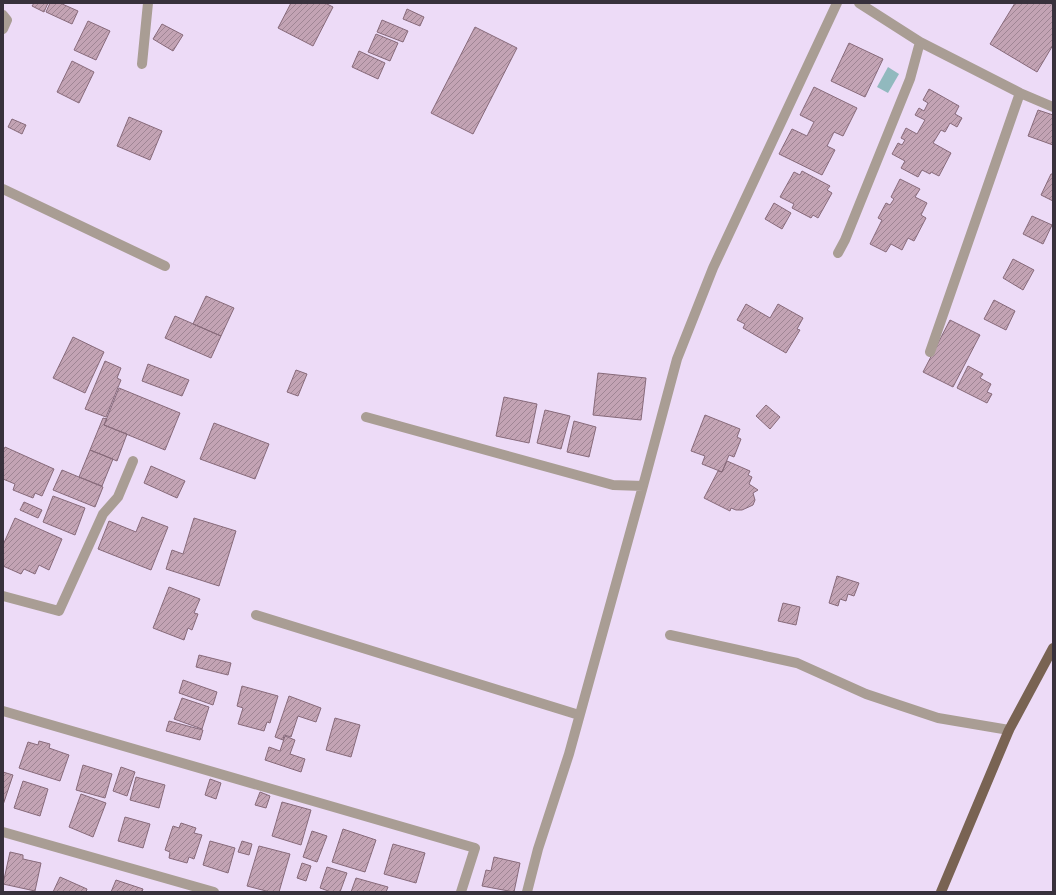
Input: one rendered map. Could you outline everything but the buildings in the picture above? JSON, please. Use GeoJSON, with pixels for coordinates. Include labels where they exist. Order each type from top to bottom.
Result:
{"type":"FeatureCollection","features":[{"type":"Feature","properties":{"kind":"main road"},"geometry":{"type":"LineString","coordinates":[[941,892],[1009,730],[1053,648]]}},
{"type":"Feature","properties":{"kind":"street"},"geometry":{"type":"LineString","coordinates":[[142,64],[148,3]]}},
{"type":"Feature","properties":{"kind":"street"},"geometry":{"type":"LineString","coordinates":[[527,892],[538,849],[569,754],[643,486],[676,359],[712,268],[837,3]]}},
{"type":"Feature","properties":{"kind":"street"},"geometry":{"type":"LineString","coordinates":[[859,3],[920,42],[1020,93],[1053,107]]}},
{"type":"Feature","properties":{"kind":"street"},"geometry":{"type":"LineString","coordinates":[[3,15],[7,20],[3,29]]}},
{"type":"Feature","properties":{"kind":"street"},"geometry":{"type":"LineString","coordinates":[[838,252],[845,240],[910,79],[920,42]]}},
{"type":"Feature","properties":{"kind":"street"},"geometry":{"type":"LineString","coordinates":[[930,352],[1020,93]]}},
{"type":"Feature","properties":{"kind":"street"},"geometry":{"type":"LineString","coordinates":[[3,189],[165,266]]}},
{"type":"Feature","properties":{"kind":"street"},"geometry":{"type":"LineString","coordinates":[[366,417],[613,485],[643,486]]}},
{"type":"Feature","properties":{"kind":"street"},"geometry":{"type":"LineString","coordinates":[[3,596],[59,611],[103,514],[118,496],[133,461]]}},
{"type":"Feature","properties":{"kind":"street"},"geometry":{"type":"LineString","coordinates":[[256,615],[579,716]]}},
{"type":"Feature","properties":{"kind":"street"},"geometry":{"type":"LineString","coordinates":[[670,635],[797,663],[866,694],[931,715],[1009,730]]}},
{"type":"Feature","properties":{"kind":"street"},"geometry":{"type":"LineString","coordinates":[[3,711],[475,848],[460,892]]}},
{"type":"Feature","properties":{"kind":"street"},"geometry":{"type":"LineString","coordinates":[[3,832],[214,892]]}},
{"type":"Feature","properties":{"kind":"shaded area"},"geometry":{"type":"Polygon","coordinates":[[[888,67],[899,74],[888,93],[877,87],[888,67]]]}}]}
